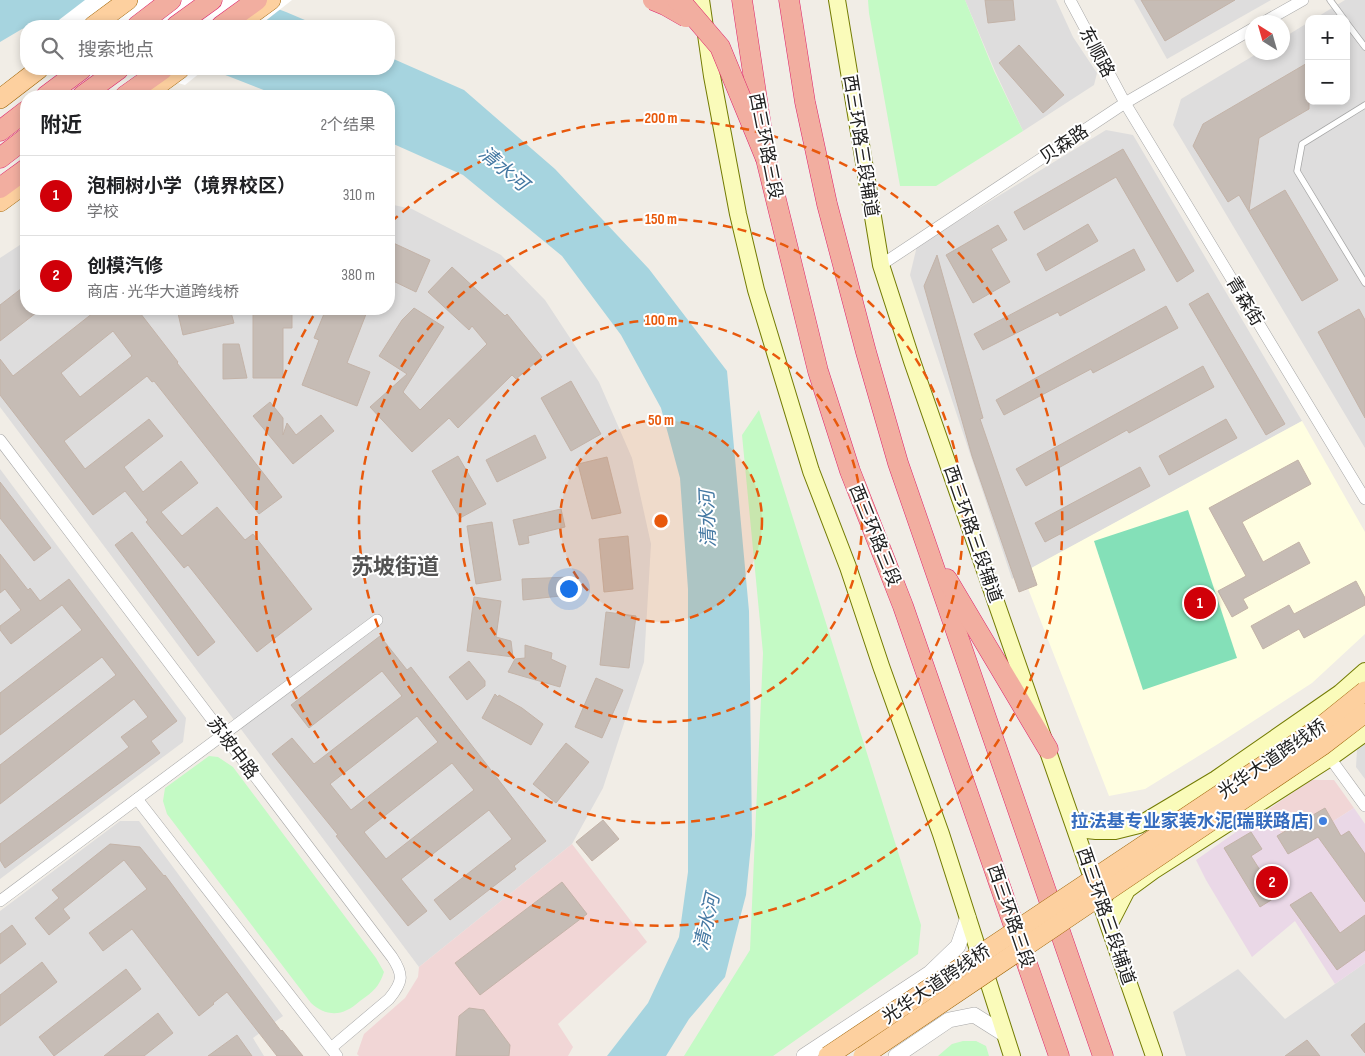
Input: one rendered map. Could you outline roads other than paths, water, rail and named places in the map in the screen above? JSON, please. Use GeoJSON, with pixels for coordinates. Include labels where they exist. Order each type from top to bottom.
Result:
{"type":"FeatureCollection","features":[{"type":"Feature","properties":{"kind":"highway"},"geometry":{"type":"LineString","coordinates":[[145,20],[171,0]]}},
{"type":"Feature","properties":{"kind":"highway"},"geometry":{"type":"LineString","coordinates":[[184,20],[212,0]]}},
{"type":"Feature","properties":{"kind":"highway"},"geometry":{"type":"LineString","coordinates":[[229,20],[257,0]]}},
{"type":"Feature","properties":{"kind":"highway"},"geometry":{"type":"LineString","coordinates":[[653,0],[665,4],[690,20],[717,44]]}},
{"type":"Feature","properties":{"kind":"highway"},"geometry":{"type":"LineString","coordinates":[[677,0],[684,5],[720,47],[766,158]]}},
{"type":"Feature","properties":{"kind":"highway","name":"西三环路三段"},"geometry":{"type":"LineString","coordinates":[[742,0],[766,158],[818,371],[850,471],[904,606],[1059,1056]]}},
{"type":"Feature","properties":{"kind":"highway"},"geometry":{"type":"LineString","coordinates":[[789,0],[805,102],[827,204],[866,352],[898,462],[1103,1056]]}},
{"type":"Feature","properties":{"kind":"highway"},"geometry":{"type":"LineString","coordinates":[[804,0],[805,102]]}},
{"type":"Feature","properties":{"kind":"highway"},"geometry":{"type":"LineString","coordinates":[[54,90],[74,75]]}},
{"type":"Feature","properties":{"kind":"highway"},"geometry":{"type":"LineString","coordinates":[[90,90],[110,75]]}},
{"type":"Feature","properties":{"kind":"highway"},"geometry":{"type":"LineString","coordinates":[[136,90],[164,75]]}},
{"type":"Feature","properties":{"kind":"highway"},"geometry":{"type":"LineString","coordinates":[[0,131],[20,116]]}},
{"type":"Feature","properties":{"kind":"highway"},"geometry":{"type":"LineString","coordinates":[[0,158],[20,143]]}},
{"type":"Feature","properties":{"kind":"highway"},"geometry":{"type":"LineString","coordinates":[[0,188],[20,173]]}},
{"type":"Feature","properties":{"kind":"highway"},"geometry":{"type":"LineString","coordinates":[[926,542],[1048,749]]}},
{"type":"Feature","properties":{"kind":"main road"},"geometry":{"type":"LineString","coordinates":[[101,20],[128,0]]}},
{"type":"Feature","properties":{"kind":"main road"},"geometry":{"type":"LineString","coordinates":[[244,20],[271,0]]}},
{"type":"Feature","properties":{"kind":"main road"},"geometry":{"type":"LineString","coordinates":[[700,0],[738,214],[756,290],[811,471],[848,567],[941,834],[1012,1056]]}},
{"type":"Feature","properties":{"kind":"main road","name":"西三环路三段辅道"},"geometry":{"type":"LineString","coordinates":[[837,0],[880,265],[1154,1056]]}},
{"type":"Feature","properties":{"kind":"main road"},"geometry":{"type":"LineString","coordinates":[[0,100],[31,75]]}},
{"type":"Feature","properties":{"kind":"main road"},"geometry":{"type":"LineString","coordinates":[[150,90],[167,75]]}},
{"type":"Feature","properties":{"kind":"main road"},"geometry":{"type":"LineString","coordinates":[[0,202],[20,187]]}},
{"type":"Feature","properties":{"kind":"main road"},"geometry":{"type":"LineString","coordinates":[[1076,829],[1096,832],[1115,831],[1139,825],[1216,779],[1340,693],[1365,671]]}},
{"type":"Feature","properties":{"kind":"main road","name":"光华大道跨线桥"},"geometry":{"type":"LineString","coordinates":[[828,1056],[1282,754],[1365,691]]}},
{"type":"Feature","properties":{"kind":"main road","name":"光华大道跨线桥"},"geometry":{"type":"LineString","coordinates":[[863,1056],[1322,746],[1365,713]]}},
{"type":"Feature","properties":{"kind":"main road"},"geometry":{"type":"LineString","coordinates":[[1109,925],[1127,890],[1153,871],[1330,758],[1365,733]]}},
{"type":"Feature","properties":{"kind":"main road"},"geometry":{"type":"LineString","coordinates":[[1139,825],[1153,871]]}},
{"type":"Feature","properties":{"kind":"street","name":"东顺路"},"geometry":{"type":"LineString","coordinates":[[1070,0],[1125,103]]}},
{"type":"Feature","properties":{"kind":"street"},"geometry":{"type":"LineString","coordinates":[[1276,15],[1303,0]]}},
{"type":"Feature","properties":{"kind":"street","name":"贝森路"},"geometry":{"type":"LineString","coordinates":[[880,265],[1125,103],[1245,33]]}},
{"type":"Feature","properties":{"kind":"street","name":"青森街"},"geometry":{"type":"LineString","coordinates":[[1125,103],[1365,500]]}},
{"type":"Feature","properties":{"kind":"street","name":"苏坡中路"},"geometry":{"type":"LineString","coordinates":[[0,440],[400,969],[396,990],[389,999],[334,1052]]}},
{"type":"Feature","properties":{"kind":"street"},"geometry":{"type":"LineString","coordinates":[[0,900],[377,620]]}},
{"type":"Feature","properties":{"kind":"street"},"geometry":{"type":"LineString","coordinates":[[1330,758],[1365,806]]}},
{"type":"Feature","properties":{"kind":"street"},"geometry":{"type":"LineString","coordinates":[[137,799],[334,1052]]}},
{"type":"Feature","properties":{"kind":"street"},"geometry":{"type":"LineString","coordinates":[[804,1056],[930,973],[958,946],[968,917]]}},
{"type":"Feature","properties":{"kind":"street"},"geometry":{"type":"LineString","coordinates":[[896,1056],[949,1020],[968,1016],[974,1015],[1004,1034]]}},
{"type":"Feature","properties":{"kind":"lane"},"geometry":{"type":"LineString","coordinates":[[1330,0],[1341,15]]}},
{"type":"Feature","properties":{"kind":"lane"},"geometry":{"type":"LineString","coordinates":[[1350,27],[1365,47]]}},
{"type":"Feature","properties":{"kind":"lane"},"geometry":{"type":"LineString","coordinates":[[1365,105],[1302,144],[1297,171],[1365,283]]}},
{"type":"Feature","properties":{"kind":"water"},"geometry":{"type":"Polygon","coordinates":[[[0,0],[254,0],[305,20],[75,20],[69,18],[60,20],[20,20],[20,30],[0,42],[0,0]]]}},
{"type":"Feature","properties":{"kind":"water","name":"清水河"},"geometry":{"type":"Polygon","coordinates":[[[395,60],[464,90],[555,169],[649,269],[727,371],[749,611],[752,835],[746,895],[725,977],[689,1019],[666,1056],[607,1056],[648,1003],[679,937],[688,872],[688,589],[680,478],[661,408],[621,335],[562,256],[463,175],[395,145],[395,90],[264,90],[225,75],[395,75],[395,60]]]}},
{"type":"Feature","properties":{"kind":"place","name":"泡桐树小学（境界校区）"},"geometry":{"type":"Point","coordinates":[1200,603]}},
{"type":"Feature","properties":{"kind":"place","name":"拉法基专业家装水泥(瑞联路店)"},"geometry":{"type":"Point","coordinates":[1323,821]}},
{"type":"Feature","properties":{"kind":"place","name":"创模汽修"},"geometry":{"type":"Point","coordinates":[1272,882]}},
{"type":"Feature","properties":{"kind":"district","name":"苏坡街道"},"geometry":{"type":"Point","coordinates":[395,566]}}]}
